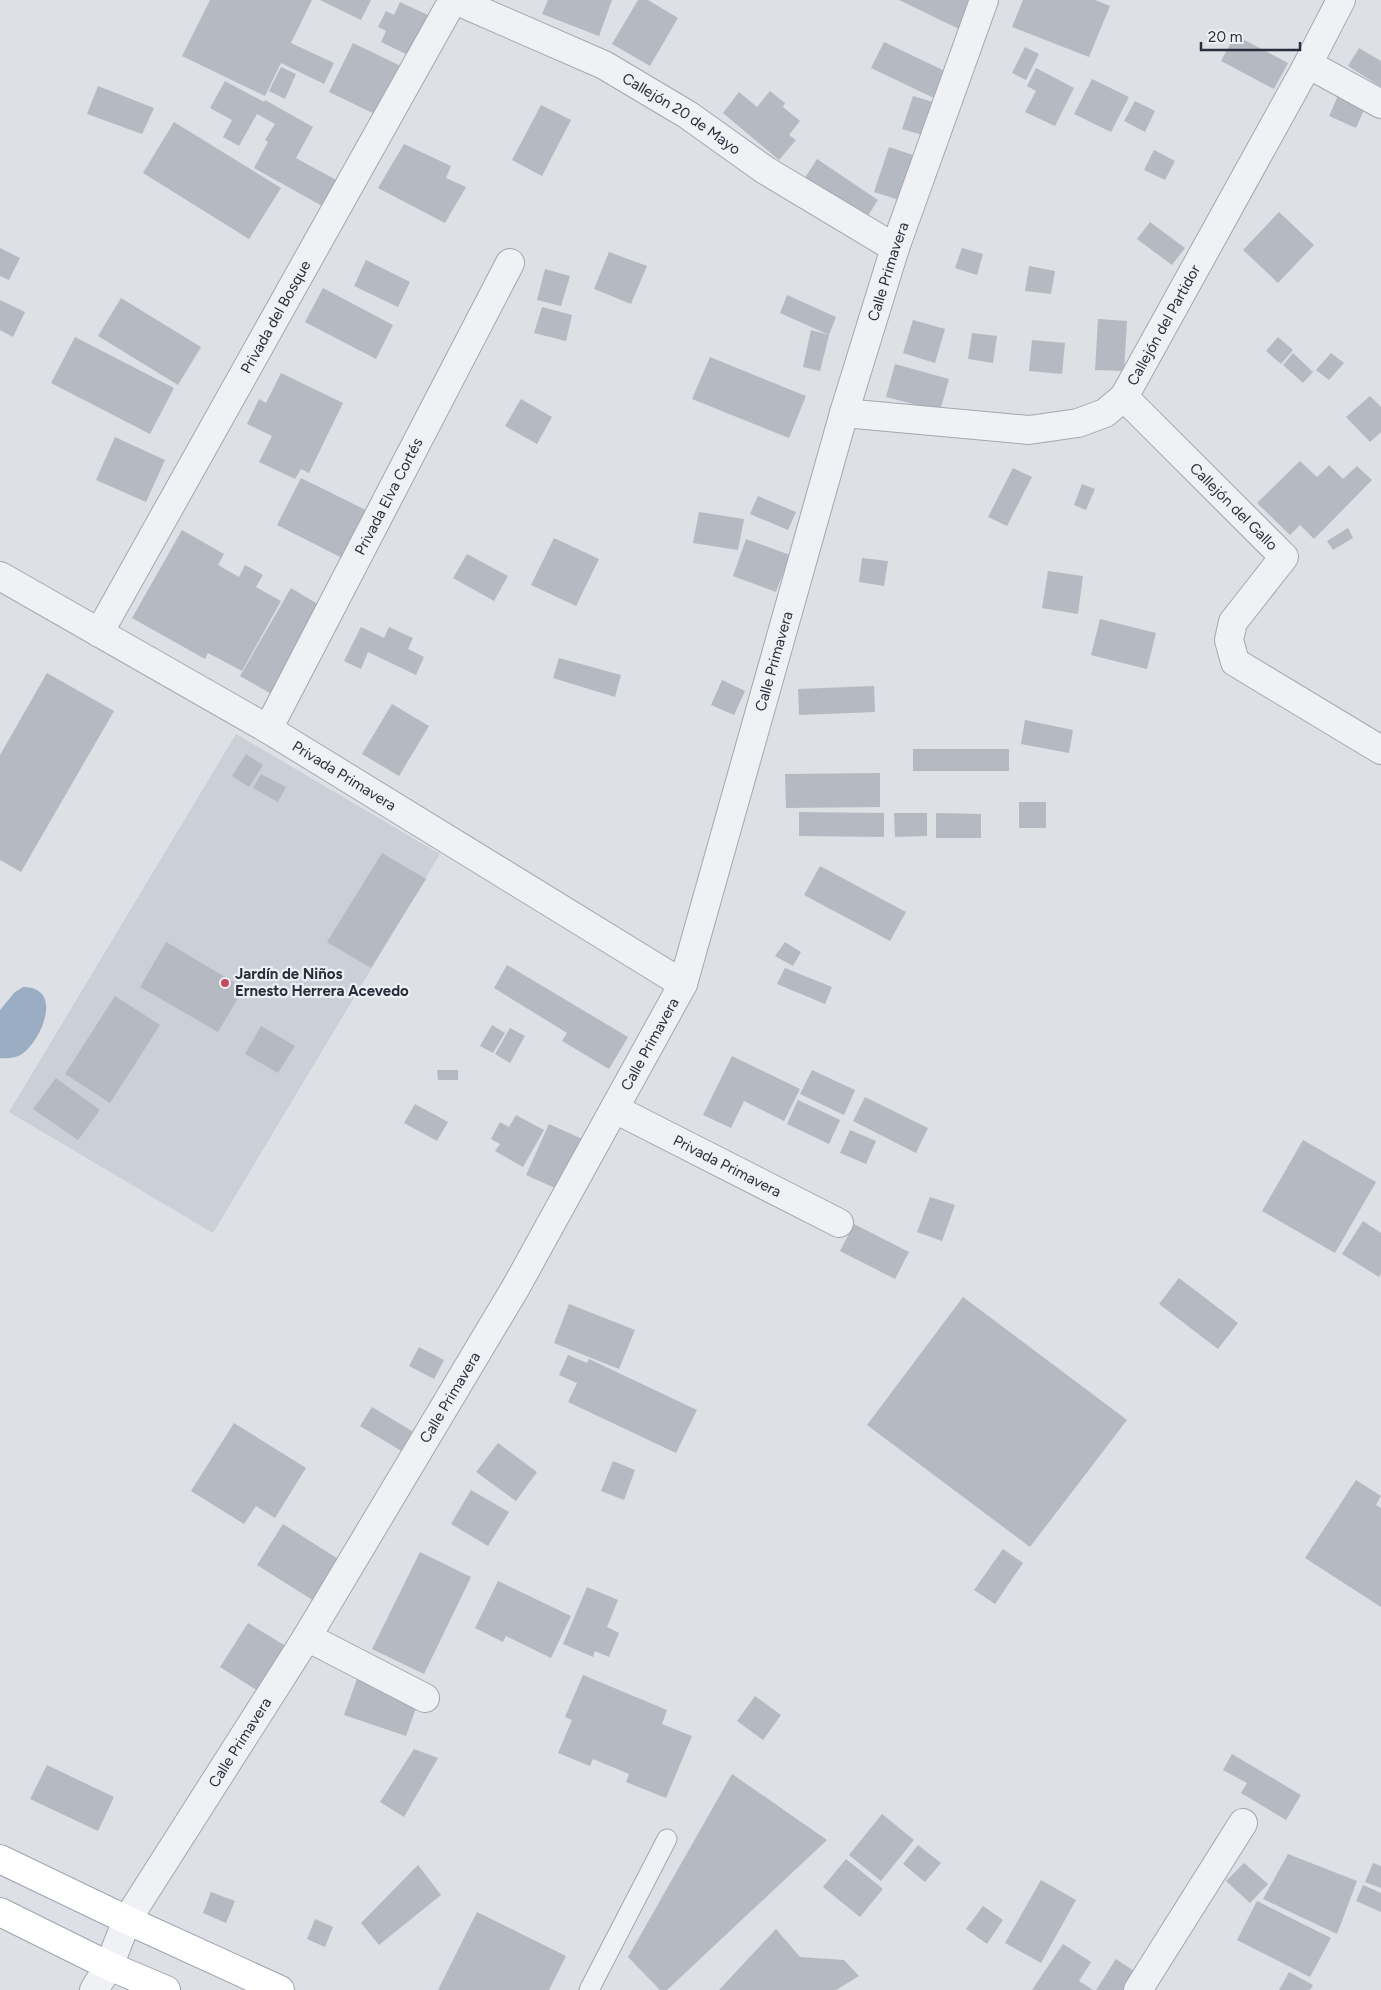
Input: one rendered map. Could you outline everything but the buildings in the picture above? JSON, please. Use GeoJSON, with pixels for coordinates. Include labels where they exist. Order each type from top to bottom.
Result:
{"type":"FeatureCollection","features":[{"type":"Feature","properties":{"kind":"main road"},"geometry":{"type":"LineString","coordinates":[[0,1859],[280,1990]]}},
{"type":"Feature","properties":{"kind":"main road"},"geometry":{"type":"LineString","coordinates":[[0,1912],[109,1966],[166,1990]]}},
{"type":"Feature","properties":{"kind":"street","name":"Callejón 20 de Mayo"},"geometry":{"type":"LineString","coordinates":[[454,0],[604,65],[688,115],[766,170],[895,248]]}},
{"type":"Feature","properties":{"kind":"street","name":"Privada del Bosque"},"geometry":{"type":"LineString","coordinates":[[99,633],[454,0]]}},
{"type":"Feature","properties":{"kind":"street","name":"Calle Primavera"},"geometry":{"type":"LineString","coordinates":[[94,1990],[109,1966],[127,1920],[307,1637],[516,1287],[682,984],[844,413],[895,248],[984,0]]}},
{"type":"Feature","properties":{"kind":"street","name":"Callejón del Partidor"},"geometry":{"type":"LineString","coordinates":[[844,413],[1030,430],[1078,423],[1105,413],[1124,397],[1308,64],[1341,0]]}},
{"type":"Feature","properties":{"kind":"street"},"geometry":{"type":"LineString","coordinates":[[1308,64],[1381,104]]}},
{"type":"Feature","properties":{"kind":"street","name":"Privada Elva Cortés"},"geometry":{"type":"LineString","coordinates":[[268,729],[510,263]]}},
{"type":"Feature","properties":{"kind":"street","name":"Callejón del Gallo"},"geometry":{"type":"LineString","coordinates":[[1124,397],[1284,557],[1233,622],[1229,640],[1234,662],[1381,750]]}},
{"type":"Feature","properties":{"kind":"street","name":"Privada Primavera"},"geometry":{"type":"LineString","coordinates":[[0,576],[268,729],[682,984]]}},
{"type":"Feature","properties":{"kind":"street","name":"Privada Primavera"},"geometry":{"type":"LineString","coordinates":[[615,1108],[839,1224]]}},
{"type":"Feature","properties":{"kind":"street"},"geometry":{"type":"LineString","coordinates":[[307,1637],[425,1698]]}},
{"type":"Feature","properties":{"kind":"street"},"geometry":{"type":"LineString","coordinates":[[1138,1990],[1243,1823]]}},
{"type":"Feature","properties":{"kind":"lane"},"geometry":{"type":"LineString","coordinates":[[589,1990],[667,1839]]}},
{"type":"Feature","properties":{"kind":"shaded area","name":"Jardín de Niños Ernesto Herrera Acevedo"},"geometry":{"type":"Polygon","coordinates":[[[236,734],[440,854],[213,1233],[9,1112],[236,734]]]}},
{"type":"Feature","properties":{"kind":"water"},"geometry":{"type":"Polygon","coordinates":[[[23,987],[36,989],[43,996],[46,1005],[42,1027],[36,1038],[22,1054],[12,1058],[0,1058],[0,1010],[15,992],[23,987]]]}},
{"type":"Feature","properties":{"kind":"place","name":"Jardín de Niños Ernesto Herrera Acevedo"},"geometry":{"type":"Point","coordinates":[225,983]}}]}
